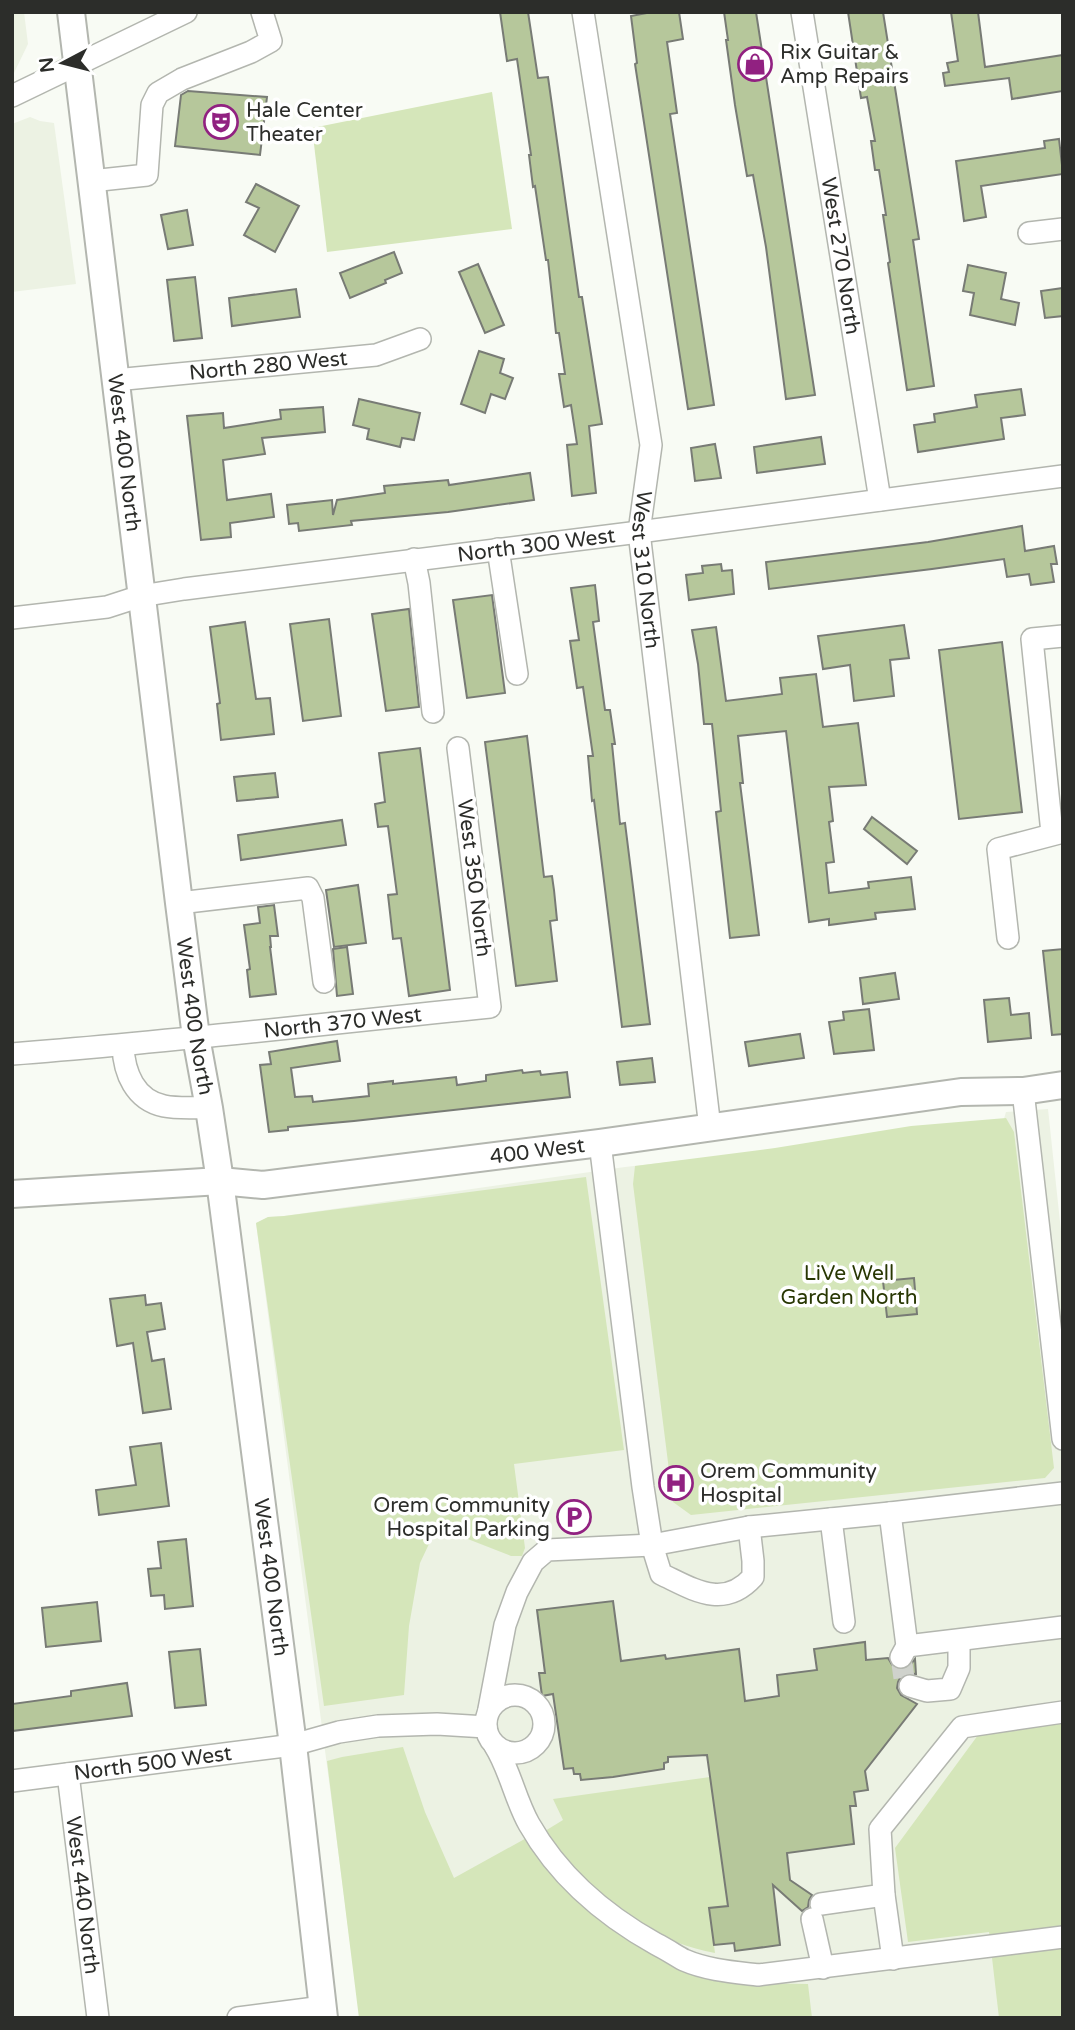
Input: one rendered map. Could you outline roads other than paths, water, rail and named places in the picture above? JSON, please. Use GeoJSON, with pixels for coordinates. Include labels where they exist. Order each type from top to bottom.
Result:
{"type":"FeatureCollection","features":[{"type":"Feature","properties":{"kind":"main road","name":"West 400 North"},"geometry":{"type":"LineString","coordinates":[[71,12],[179,903],[196,1037],[219,1181],[293,1745],[324,2012]]}},
{"type":"Feature","properties":{"kind":"main road","name":"400 West"},"geometry":{"type":"LineString","coordinates":[[12,1194],[219,1181],[263,1185],[600,1143],[961,1092],[1023,1091],[1063,1084]]}},
{"type":"Feature","properties":{"kind":"street"},"geometry":{"type":"LineString","coordinates":[[91,181],[147,176],[152,105],[158,93],[182,79],[251,52],[271,41],[262,12]]}},
{"type":"Feature","properties":{"kind":"street","name":"West 310 North"},"geometry":{"type":"LineString","coordinates":[[583,12],[651,445],[639,532],[710,1128]]}},
{"type":"Feature","properties":{"kind":"street","name":"West 270 North"},"geometry":{"type":"LineString","coordinates":[[802,12],[880,500]]}},
{"type":"Feature","properties":{"kind":"street"},"geometry":{"type":"LineString","coordinates":[[12,96],[176,14]]}},
{"type":"Feature","properties":{"kind":"street"},"geometry":{"type":"LineString","coordinates":[[1029,233],[1063,229]]}},
{"type":"Feature","properties":{"kind":"street","name":"North 280 West"},"geometry":{"type":"LineString","coordinates":[[116,380],[376,355],[419,339]]}},
{"type":"Feature","properties":{"kind":"street","name":"North 300 West"},"geometry":{"type":"LineString","coordinates":[[12,618],[107,607],[141,596],[414,559],[1063,476]]}},
{"type":"Feature","properties":{"kind":"street"},"geometry":{"type":"LineString","coordinates":[[498,549],[517,674]]}},
{"type":"Feature","properties":{"kind":"street"},"geometry":{"type":"LineString","coordinates":[[414,559],[433,712]]}},
{"type":"Feature","properties":{"kind":"street"},"geometry":{"type":"LineString","coordinates":[[1009,938],[999,849],[1058,832],[1032,639],[1063,636]]}},
{"type":"Feature","properties":{"kind":"street","name":"West 350 North"},"geometry":{"type":"LineString","coordinates":[[458,748],[490,1007]]}},
{"type":"Feature","properties":{"kind":"street"},"geometry":{"type":"LineString","coordinates":[[179,903],[309,888],[313,898],[324,982]]}},
{"type":"Feature","properties":{"kind":"street","name":"North 370 West"},"geometry":{"type":"LineString","coordinates":[[12,1055],[123,1046],[490,1007]]}},
{"type":"Feature","properties":{"kind":"street"},"geometry":{"type":"LineString","coordinates":[[123,1046],[124,1063],[132,1085],[150,1101],[165,1106],[209,1108]]}},
{"type":"Feature","properties":{"kind":"street"},"geometry":{"type":"LineString","coordinates":[[1023,1091],[1063,1439]]}},
{"type":"Feature","properties":{"kind":"street"},"geometry":{"type":"LineString","coordinates":[[600,1143],[643,1487],[652,1545],[661,1574],[702,1594],[733,1593],[752,1577],[749,1527]]}},
{"type":"Feature","properties":{"kind":"street"},"geometry":{"type":"LineString","coordinates":[[1063,1493],[749,1527],[652,1545],[547,1550],[533,1562],[517,1592],[505,1625],[490,1727],[512,1788],[529,1825],[555,1863],[603,1910],[629,1929],[685,1960],[717,1970],[758,1975],[1063,1937]]}},
{"type":"Feature","properties":{"kind":"street"},"geometry":{"type":"LineString","coordinates":[[890,1513],[904,1652],[959,1641],[1063,1628]]}},
{"type":"Feature","properties":{"kind":"street"},"geometry":{"type":"LineString","coordinates":[[831,1519],[844,1622]]}},
{"type":"Feature","properties":{"kind":"street"},"geometry":{"type":"LineString","coordinates":[[910,1686],[928,1691],[950,1689],[959,1668],[959,1641]]}},
{"type":"Feature","properties":{"kind":"street"},"geometry":{"type":"LineString","coordinates":[[893,1959],[884,1895],[880,1829],[962,1727],[1063,1712]]}},
{"type":"Feature","properties":{"kind":"street","name":"North 500 West"},"geometry":{"type":"LineString","coordinates":[[12,1781],[293,1745],[339,1732],[378,1727],[437,1724],[490,1727]]}},
{"type":"Feature","properties":{"kind":"street","name":"West 440 North"},"geometry":{"type":"LineString","coordinates":[[68,1774],[99,2018]]}},
{"type":"Feature","properties":{"kind":"street"},"geometry":{"type":"LineString","coordinates":[[823,1968],[817,1912],[884,1895]]}},
{"type":"Feature","properties":{"kind":"street"},"geometry":{"type":"LineString","coordinates":[[238,2018],[324,2012]]}},
{"type":"Feature","properties":{"kind":"tunnel"},"geometry":{"type":"LineString","coordinates":[[901,1657],[904,1678],[910,1686]]}},
{"type":"Feature","properties":{"kind":"place","name":"Rix Guitar & Amp Repairs"},"geometry":{"type":"Point","coordinates":[755,64]}},
{"type":"Feature","properties":{"kind":"place","name":"Hale Center Theater"},"geometry":{"type":"Point","coordinates":[221,122]}},
{"type":"Feature","properties":{"kind":"place","name":"Orem Community Hospital"},"geometry":{"type":"Point","coordinates":[676,1483]}},
{"type":"Feature","properties":{"kind":"place","name":"Orem Community Hospital Parking"},"geometry":{"type":"Point","coordinates":[574,1517]}},
{"type":"Feature","properties":{"kind":"park label","name":"LiVe Well Garden North"},"geometry":{"type":"Point","coordinates":[849,1285]}}]}
